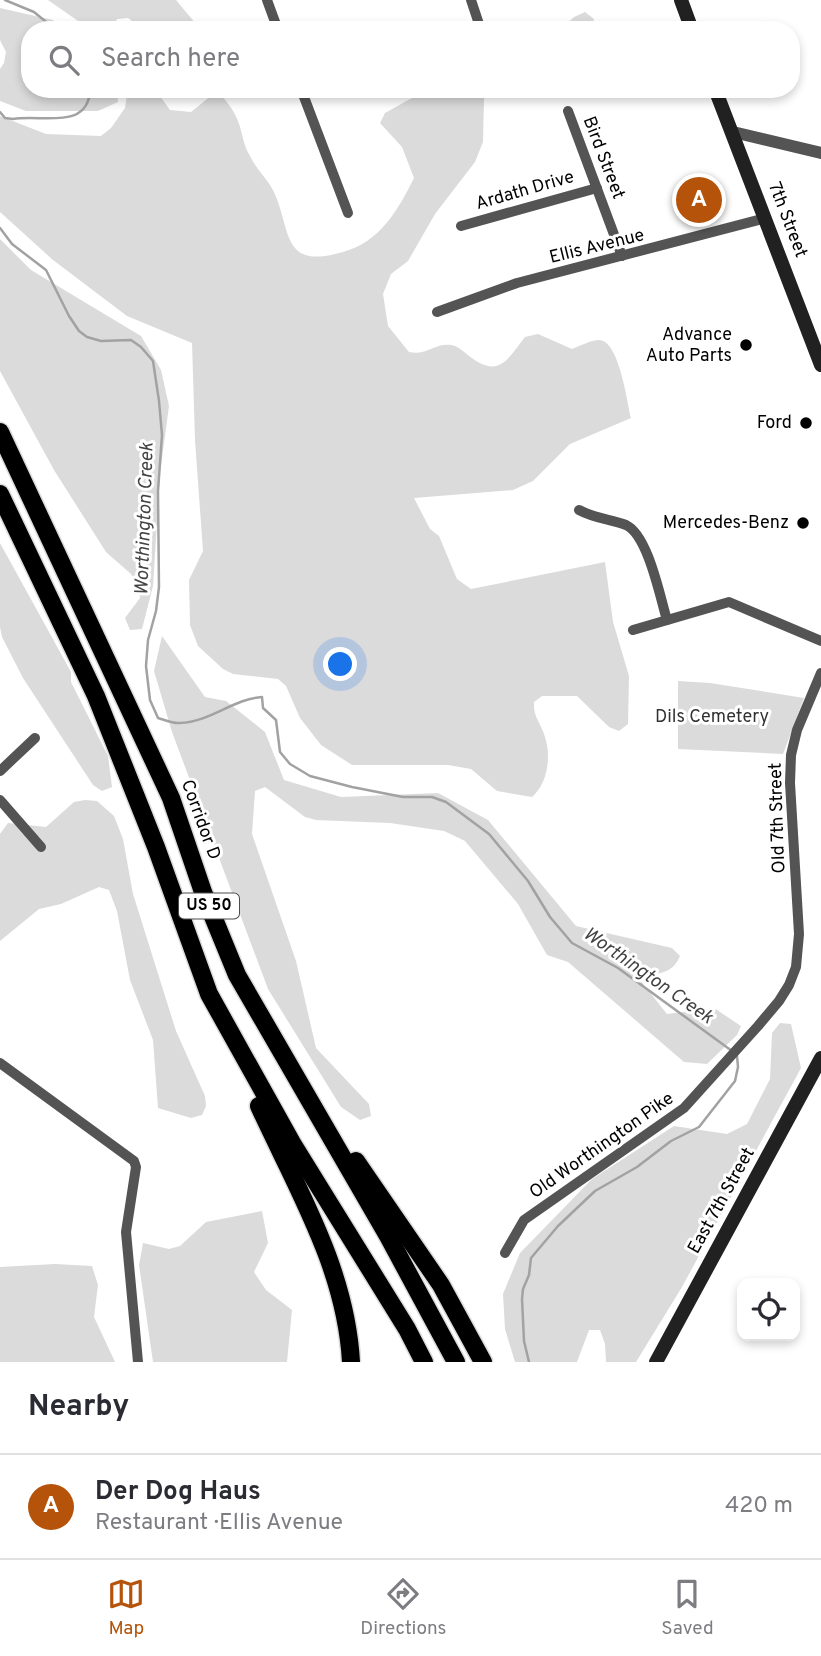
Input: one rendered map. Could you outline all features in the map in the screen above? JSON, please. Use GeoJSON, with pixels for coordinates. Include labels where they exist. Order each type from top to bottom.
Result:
{"type":"FeatureCollection","features":[{"type":"Feature","properties":{"kind":"highway","name":"Corridor D"},"geometry":{"type":"LineString","coordinates":[[0,432],[171,798],[203,892],[237,975],[388,1236],[456,1362]]}},
{"type":"Feature","properties":{"kind":"highway","name":"US 50"},"geometry":{"type":"LineString","coordinates":[[0,494],[96,696],[156,847],[209,994],[292,1143],[407,1329],[424,1362]]}},
{"type":"Feature","properties":{"kind":"highway"},"geometry":{"type":"LineString","coordinates":[[209,994],[319,1232],[347,1317],[351,1362]]}},
{"type":"Feature","properties":{"kind":"highway"},"geometry":{"type":"LineString","coordinates":[[303,1087],[373,1183],[441,1285],[483,1362]]}},
{"type":"Feature","properties":{"kind":"main road"},"geometry":{"type":"LineString","coordinates":[[681,0],[689,21]]}},
{"type":"Feature","properties":{"kind":"main road","name":"7th Street"},"geometry":{"type":"LineString","coordinates":[[719,98],[821,365]]}},
{"type":"Feature","properties":{"kind":"main road","name":"East 7th Street"},"geometry":{"type":"LineString","coordinates":[[656,1362],[821,1058]]}},
{"type":"Feature","properties":{"kind":"street"},"geometry":{"type":"LineString","coordinates":[[267,0],[275,21]]}},
{"type":"Feature","properties":{"kind":"street"},"geometry":{"type":"LineString","coordinates":[[471,0],[478,21]]}},
{"type":"Feature","properties":{"kind":"street"},"geometry":{"type":"LineString","coordinates":[[307,98],[348,213]]}},
{"type":"Feature","properties":{"kind":"street","name":"Bird Street"},"geometry":{"type":"LineString","coordinates":[[568,111],[622,256]]}},
{"type":"Feature","properties":{"kind":"street"},"geometry":{"type":"LineString","coordinates":[[733,132],[821,153]]}},
{"type":"Feature","properties":{"kind":"street","name":"Ardath Drive"},"geometry":{"type":"LineString","coordinates":[[461,226],[597,188]]}},
{"type":"Feature","properties":{"kind":"street","name":"Ellis Avenue"},"geometry":{"type":"LineString","coordinates":[[437,312],[517,283],[766,218]]}},
{"type":"Feature","properties":{"kind":"street"},"geometry":{"type":"LineString","coordinates":[[579,510],[635,530],[643,544],[667,620]]}},
{"type":"Feature","properties":{"kind":"street"},"geometry":{"type":"LineString","coordinates":[[633,630],[729,602],[821,640]]}},
{"type":"Feature","properties":{"kind":"street","name":"Old 7th Street"},"geometry":{"type":"LineString","coordinates":[[796,967],[799,934],[790,783],[791,755],[797,730],[820,679]]}},
{"type":"Feature","properties":{"kind":"street"},"geometry":{"type":"LineString","coordinates":[[0,771],[35,738]]}},
{"type":"Feature","properties":{"kind":"street"},"geometry":{"type":"LineString","coordinates":[[0,800],[41,847]]}},
{"type":"Feature","properties":{"kind":"street","name":"Old Worthington Pike"},"geometry":{"type":"LineString","coordinates":[[505,1253],[524,1220],[684,1108],[722,1069],[779,1001],[796,967]]}},
{"type":"Feature","properties":{"kind":"street"},"geometry":{"type":"LineString","coordinates":[[0,1063],[135,1161],[126,1231],[138,1362]]}},
{"type":"Feature","properties":{"kind":"green space"},"geometry":{"type":"Polygon","coordinates":[[[48,0],[176,0],[194,21],[132,21],[128,18],[116,21],[78,21],[48,0]]]}},
{"type":"Feature","properties":{"kind":"green space"},"geometry":{"type":"Polygon","coordinates":[[[0,8],[53,20],[21,21],[21,98],[118,98],[118,102],[98,111],[26,111],[0,101],[0,69],[6,52],[0,40],[0,8]]]}},
{"type":"Feature","properties":{"kind":"green space"},"geometry":{"type":"Polygon","coordinates":[[[585,12],[594,19],[570,21],[585,12]]]}},
{"type":"Feature","properties":{"kind":"green space"},"geometry":{"type":"Polygon","coordinates":[[[127,98],[161,98],[170,110],[191,112],[208,98],[223,98],[234,113],[244,144],[255,165],[274,192],[292,244],[309,256],[323,256],[356,247],[378,233],[394,213],[414,178],[402,147],[380,123],[385,113],[412,98],[485,98],[483,142],[475,162],[435,214],[408,261],[391,274],[383,294],[388,326],[409,352],[451,345],[488,366],[502,364],[525,337],[538,334],[572,349],[599,340],[606,343],[617,360],[631,418],[570,444],[533,481],[513,490],[414,498],[430,529],[439,536],[457,579],[471,589],[605,562],[613,622],[629,676],[628,724],[619,731],[609,727],[577,696],[542,696],[534,702],[546,742],[548,759],[542,784],[532,797],[497,791],[471,769],[448,765],[352,765],[321,745],[300,718],[286,686],[278,679],[233,674],[223,669],[198,646],[190,625],[189,580],[203,551],[195,440],[192,343],[127,316],[53,260],[0,212],[0,116],[46,134],[101,136],[111,128],[125,108],[127,98]]]}},
{"type":"Feature","properties":{"kind":"green space"},"geometry":{"type":"Polygon","coordinates":[[[0,239],[31,270],[141,336],[161,370],[169,406],[160,473],[153,586],[142,629],[130,630],[125,618],[140,598],[139,588],[131,574],[106,552],[54,470],[0,371],[0,239]]]}},
{"type":"Feature","properties":{"kind":"green space"},"geometry":{"type":"Polygon","coordinates":[[[0,543],[71,672],[71,682],[108,756],[112,787],[102,791],[93,785],[23,678],[2,637],[0,543]]]}},
{"type":"Feature","properties":{"kind":"green space"},"geometry":{"type":"Polygon","coordinates":[[[162,636],[205,697],[226,701],[265,732],[284,780],[341,797],[438,793],[488,820],[576,926],[672,948],[680,956],[667,971],[636,975],[667,1014],[714,1008],[741,1026],[737,1035],[707,1064],[684,1062],[568,962],[547,955],[518,904],[465,841],[444,831],[390,823],[316,820],[305,817],[265,787],[255,791],[252,834],[296,961],[316,1048],[369,1104],[371,1116],[360,1120],[341,1107],[268,989],[172,732],[154,671],[162,636]]]}},
{"type":"Feature","properties":{"kind":"green space","name":"Dils Cemetery"},"geometry":{"type":"Polygon","coordinates":[[[678,681],[710,683],[804,698],[783,754],[678,749],[678,681]]]}},
{"type":"Feature","properties":{"kind":"green space"},"geometry":{"type":"Polygon","coordinates":[[[97,801],[114,816],[123,839],[133,894],[176,1031],[205,1096],[206,1106],[202,1115],[191,1118],[158,1108],[153,1040],[130,980],[117,911],[109,890],[99,887],[61,904],[39,909],[0,941],[0,834],[8,823],[46,827],[74,802],[97,801]]]}},
{"type":"Feature","properties":{"kind":"green space"},"geometry":{"type":"Polygon","coordinates":[[[780,1023],[791,1024],[801,1068],[682,1287],[636,1362],[606,1362],[605,1344],[600,1330],[589,1330],[577,1362],[515,1362],[505,1329],[503,1294],[520,1253],[592,1179],[674,1126],[727,1134],[747,1124],[770,1079],[772,1033],[780,1023]]]}},
{"type":"Feature","properties":{"kind":"green space"},"geometry":{"type":"Polygon","coordinates":[[[262,1211],[268,1243],[254,1272],[266,1290],[292,1310],[287,1362],[153,1362],[139,1265],[143,1243],[169,1249],[180,1246],[206,1222],[262,1211]]]}},
{"type":"Feature","properties":{"kind":"green space"},"geometry":{"type":"Polygon","coordinates":[[[55,1264],[92,1266],[98,1285],[94,1317],[115,1362],[0,1362],[0,1267],[55,1264]]]}},
{"type":"Feature","properties":{"kind":"waterway","name":"Worthington Creek"},"geometry":{"type":"LineString","coordinates":[[5,0],[34,12],[45,21]]}},
{"type":"Feature","properties":{"kind":"waterway","name":"Worthington Creek"},"geometry":{"type":"LineString","coordinates":[[0,112],[5,118],[13,119],[62,118],[82,111],[89,98]]}},
{"type":"Feature","properties":{"kind":"waterway","name":"Worthington Creek"},"geometry":{"type":"LineString","coordinates":[[0,228],[12,244],[46,270],[79,331],[87,337],[101,341],[131,340],[153,361],[162,435],[158,491],[159,587],[148,640],[146,666],[150,700],[158,718],[175,723],[191,722],[241,702],[262,697],[263,708],[276,720],[280,752],[290,764],[310,776],[403,797],[432,797],[446,802],[489,834],[528,881],[550,917],[572,943],[618,968],[732,1051]]}},
{"type":"Feature","properties":{"kind":"waterway","name":"Worthington Creek"},"geometry":{"type":"LineString","coordinates":[[529,1362],[524,1341],[522,1299],[531,1258],[558,1226],[595,1191],[637,1167],[671,1141],[699,1127],[735,1081],[737,1056]]}},
{"type":"Feature","properties":{"kind":"place","name":"Der Dog Haus"},"geometry":{"type":"Point","coordinates":[699,200]}},
{"type":"Feature","properties":{"kind":"place","name":"Advance Auto Parts"},"geometry":{"type":"Point","coordinates":[746,345]}},
{"type":"Feature","properties":{"kind":"place","name":"Ford"},"geometry":{"type":"Point","coordinates":[806,423]}},
{"type":"Feature","properties":{"kind":"place","name":"Mercedes-Benz"},"geometry":{"type":"Point","coordinates":[803,523]}}]}
